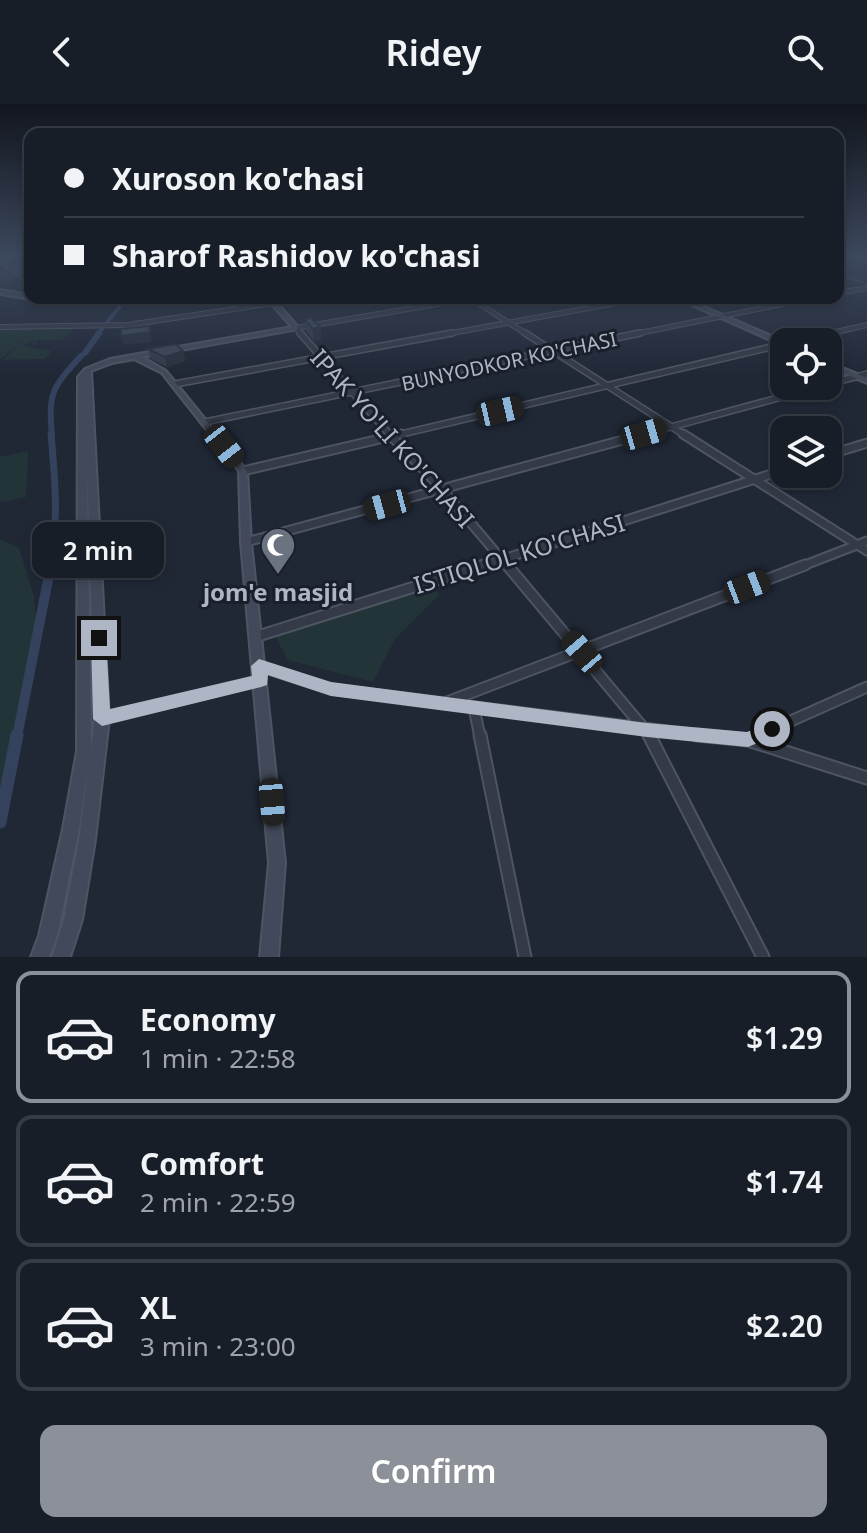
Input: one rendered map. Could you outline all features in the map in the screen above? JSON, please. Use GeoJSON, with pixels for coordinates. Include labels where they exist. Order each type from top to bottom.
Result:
{"type":"FeatureCollection","features":[{"type":"Feature","properties":{"kind":"street"},"geometry":{"type":"LineString","coordinates":[[0,327],[112,326],[252,304]]}},
{"type":"Feature","properties":{"kind":"street"},"geometry":{"type":"LineString","coordinates":[[274,304],[296,328]]}},
{"type":"Feature","properties":{"kind":"street"},"geometry":{"type":"LineString","coordinates":[[40,957],[48,936],[71,829],[84,751],[82,377],[87,370],[110,361],[437,304]]}},
{"type":"Feature","properties":{"kind":"street"},"geometry":{"type":"LineString","coordinates":[[481,304],[755,479],[862,543],[867,551]]}},
{"type":"Feature","properties":{"kind":"street"},"geometry":{"type":"LineString","coordinates":[[175,384],[612,304]]}},
{"type":"Feature","properties":{"kind":"street"},"geometry":{"type":"LineString","coordinates":[[693,304],[770,338]]}},
{"type":"Feature","properties":{"kind":"street","name":"BUNYODKOR KO'CHASI"},"geometry":{"type":"LineString","coordinates":[[205,422],[782,304]]}},
{"type":"Feature","properties":{"kind":"street"},"geometry":{"type":"LineString","coordinates":[[842,331],[867,325]]}},
{"type":"Feature","properties":{"kind":"street","name":"IPAK YO'LI KO'CHASI"},"geometry":{"type":"LineString","coordinates":[[296,328],[389,437],[443,490],[647,730],[763,957]]}},
{"type":"Feature","properties":{"kind":"street"},"geometry":{"type":"LineString","coordinates":[[243,471],[770,347]]}},
{"type":"Feature","properties":{"kind":"street"},"geometry":{"type":"LineString","coordinates":[[136,357],[164,372],[243,471],[246,542],[277,863],[269,957]]}},
{"type":"Feature","properties":{"kind":"street"},"geometry":{"type":"LineString","coordinates":[[61,957],[73,920],[87,840],[102,719],[87,370]]}},
{"type":"Feature","properties":{"kind":"street"},"geometry":{"type":"LineString","coordinates":[[842,370],[867,381]]}},
{"type":"Feature","properties":{"kind":"street"},"geometry":{"type":"LineString","coordinates":[[842,381],[867,374]]}},
{"type":"Feature","properties":{"kind":"street"},"geometry":{"type":"LineString","coordinates":[[246,542],[770,400]]}},
{"type":"Feature","properties":{"kind":"street"},"geometry":{"type":"LineString","coordinates":[[842,451],[867,443]]}},
{"type":"Feature","properties":{"kind":"street","name":"ISTIQLOL KO'CHASI"},"geometry":{"type":"LineString","coordinates":[[255,637],[770,474]]}},
{"type":"Feature","properties":{"kind":"street"},"geometry":{"type":"LineString","coordinates":[[443,704],[862,543]]}},
{"type":"Feature","properties":{"kind":"street"},"geometry":{"type":"LineString","coordinates":[[259,666],[331,689],[748,740],[867,778]]}},
{"type":"Feature","properties":{"kind":"street"},"geometry":{"type":"LineString","coordinates":[[84,723],[261,680]]}},
{"type":"Feature","properties":{"kind":"street"},"geometry":{"type":"LineString","coordinates":[[748,740],[867,687]]}},
{"type":"Feature","properties":{"kind":"street"},"geometry":{"type":"LineString","coordinates":[[474,708],[525,957]]}},
{"type":"Feature","properties":{"kind":"shaded area"},"geometry":{"type":"Polygon","coordinates":[[[36,328],[34,331],[38,328],[74,328],[62,340],[37,340],[35,345],[31,345],[35,341],[32,341],[23,346],[52,351],[44,359],[2,360],[31,333],[0,360],[0,329],[36,328]]]}},
{"type":"Feature","properties":{"kind":"shaded area"},"geometry":{"type":"Polygon","coordinates":[[[28,451],[26,497],[0,502],[0,457],[28,451]]]}},
{"type":"Feature","properties":{"kind":"shaded area"},"geometry":{"type":"Polygon","coordinates":[[[0,539],[19,548],[34,597],[36,620],[0,811],[0,539]]]}},
{"type":"Feature","properties":{"kind":"shaded area"},"geometry":{"type":"Polygon","coordinates":[[[433,585],[439,595],[395,639],[373,682],[288,660],[275,636],[420,586],[433,585]]]}},
{"type":"Feature","properties":{"kind":"building"},"geometry":{"type":"Polygon","coordinates":[[[311,318],[320,327],[313,329],[305,319],[311,318]]]}},
{"type":"Feature","properties":{"kind":"building"},"geometry":{"type":"Polygon","coordinates":[[[149,326],[150,332],[121,336],[121,329],[149,326]]]}},
{"type":"Feature","properties":{"kind":"building"},"geometry":{"type":"Polygon","coordinates":[[[176,344],[183,351],[165,357],[148,349],[176,344]]]}},
{"type":"Feature","properties":{"kind":"waterway"},"geometry":{"type":"LineString","coordinates":[[97,335],[122,304]]}},
{"type":"Feature","properties":{"kind":"waterway"},"geometry":{"type":"LineString","coordinates":[[85,353],[99,333]]}},
{"type":"Feature","properties":{"kind":"waterway"},"geometry":{"type":"LineString","coordinates":[[52,436],[54,392],[81,356]]}},
{"type":"Feature","properties":{"kind":"waterway"},"geometry":{"type":"LineString","coordinates":[[50,567],[55,517],[51,434]]}},
{"type":"Feature","properties":{"kind":"waterway"},"geometry":{"type":"LineString","coordinates":[[17,737],[51,565]]}},
{"type":"Feature","properties":{"kind":"waterway"},"geometry":{"type":"LineString","coordinates":[[0,822],[17,735]]}},
{"type":"Feature","properties":{"kind":"place","name":"jom'e masjid"},"geometry":{"type":"Point","coordinates":[278,576]}},
{"type":"Feature","properties":{"kind":"route"},"geometry":{"type":"LineString","coordinates":[[99,638],[102,719],[261,680],[259,666],[331,689],[647,730],[748,740],[772,729]]}}]}
